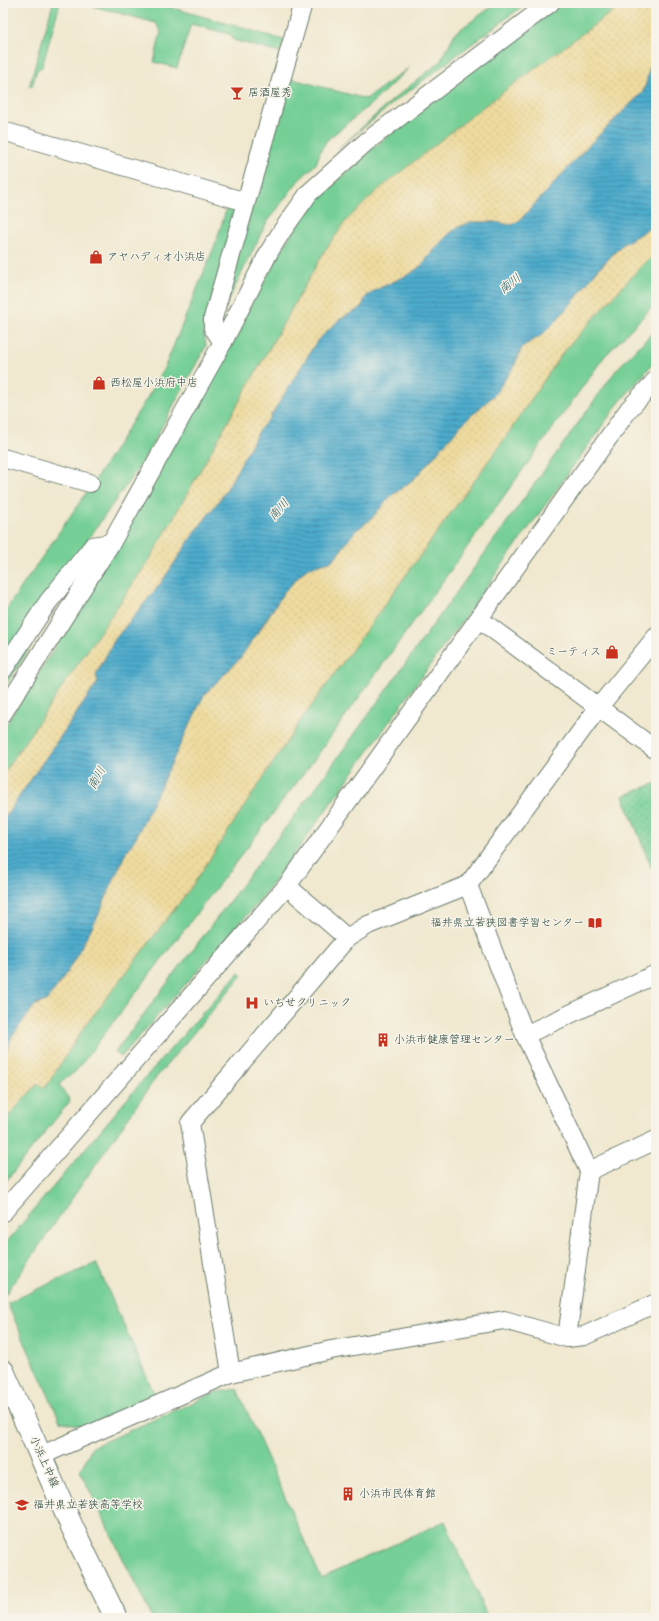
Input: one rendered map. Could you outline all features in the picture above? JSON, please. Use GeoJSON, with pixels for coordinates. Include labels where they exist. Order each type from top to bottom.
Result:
{"type":"FeatureCollection","features":[{"type":"Feature","properties":{"kind":"main road","name":"小浜上中線"},"geometry":{"type":"LineString","coordinates":[[3,1371],[116,1618]]}},
{"type":"Feature","properties":{"kind":"street"},"geometry":{"type":"LineString","coordinates":[[223,342],[213,328],[213,318],[303,3]]}},
{"type":"Feature","properties":{"kind":"street"},"geometry":{"type":"LineString","coordinates":[[3,713],[111,543],[223,342],[282,231],[315,188],[343,160],[406,110],[550,3]]}},
{"type":"Feature","properties":{"kind":"street"},"geometry":{"type":"LineString","coordinates":[[3,131],[246,202]]}},
{"type":"Feature","properties":{"kind":"street"},"geometry":{"type":"LineString","coordinates":[[3,1212],[287,886],[629,409],[656,380]]}},
{"type":"Feature","properties":{"kind":"street"},"geometry":{"type":"LineString","coordinates":[[3,458],[90,483]]}},
{"type":"Feature","properties":{"kind":"street"},"geometry":{"type":"LineString","coordinates":[[3,670],[48,602],[93,546],[111,543]]}},
{"type":"Feature","properties":{"kind":"street"},"geometry":{"type":"LineString","coordinates":[[479,619],[656,750]]}},
{"type":"Feature","properties":{"kind":"street"},"geometry":{"type":"LineString","coordinates":[[231,1373],[190,1123],[347,938],[368,925],[468,885],[598,708],[656,637]]}},
{"type":"Feature","properties":{"kind":"street"},"geometry":{"type":"LineString","coordinates":[[468,885],[525,1035],[588,1171],[566,1338]]}},
{"type":"Feature","properties":{"kind":"street"},"geometry":{"type":"LineString","coordinates":[[287,886],[347,938]]}},
{"type":"Feature","properties":{"kind":"street"},"geometry":{"type":"LineString","coordinates":[[525,1035],[656,974]]}},
{"type":"Feature","properties":{"kind":"street"},"geometry":{"type":"LineString","coordinates":[[588,1171],[656,1140]]}},
{"type":"Feature","properties":{"kind":"street"},"geometry":{"type":"LineString","coordinates":[[42,1455],[231,1373],[331,1350],[504,1320],[566,1338],[584,1336],[656,1303]]}},
{"type":"Feature","properties":{"kind":"green space"},"geometry":{"type":"Polygon","coordinates":[[[53,3],[60,3],[42,67],[37,70],[32,86],[29,87],[53,3]]]}},
{"type":"Feature","properties":{"kind":"green space"},"geometry":{"type":"Polygon","coordinates":[[[82,3],[156,3],[284,40],[280,53],[233,40],[232,35],[191,24],[177,68],[154,62],[161,31],[156,23],[82,3]]]}},
{"type":"Feature","properties":{"kind":"green space"},"geometry":{"type":"Polygon","coordinates":[[[497,3],[527,3],[398,99],[338,149],[397,96],[440,62],[455,33],[497,3]]]}},
{"type":"Feature","properties":{"kind":"green space"},"geometry":{"type":"Polygon","coordinates":[[[564,3],[624,3],[581,35],[324,252],[152,556],[3,774],[3,729],[76,614],[290,236],[318,199],[373,148],[453,85],[564,3]]]}},
{"type":"Feature","properties":{"kind":"green space"},"geometry":{"type":"Polygon","coordinates":[[[410,67],[370,105],[327,140],[321,150],[316,164],[298,181],[266,224],[222,313],[289,78],[366,99],[410,67]]]}},
{"type":"Feature","properties":{"kind":"green space"},"geometry":{"type":"Polygon","coordinates":[[[228,204],[236,210],[203,328],[206,346],[143,461],[3,661],[3,614],[97,477],[154,387],[166,364],[215,245],[228,204]]]}},
{"type":"Feature","properties":{"kind":"green space"},"geometry":{"type":"Polygon","coordinates":[[[656,255],[656,303],[604,357],[311,764],[76,1071],[59,1084],[70,1101],[3,1185],[3,1160],[6,1157],[3,1154],[3,1122],[38,1083],[49,1082],[82,1030],[192,886],[301,720],[505,438],[563,352],[643,264],[656,255]]]}},
{"type":"Feature","properties":{"kind":"green space"},"geometry":{"type":"Polygon","coordinates":[[[656,329],[656,360],[618,404],[292,857],[256,905],[121,1057],[115,1052],[323,778],[617,369],[656,329]]]}},
{"type":"Feature","properties":{"kind":"green space"},"geometry":{"type":"Polygon","coordinates":[[[57,605],[3,690],[3,679],[57,605]]]}},
{"type":"Feature","properties":{"kind":"green space"},"geometry":{"type":"Polygon","coordinates":[[[656,783],[656,879],[623,796],[656,783]]]}},
{"type":"Feature","properties":{"kind":"green space"},"geometry":{"type":"Polygon","coordinates":[[[239,972],[242,975],[155,1079],[3,1298],[3,1265],[5,1244],[143,1080],[239,972]]]}},
{"type":"Feature","properties":{"kind":"green space"},"geometry":{"type":"Polygon","coordinates":[[[96,1263],[155,1395],[85,1427],[60,1421],[7,1303],[96,1263]]]}},
{"type":"Feature","properties":{"kind":"green space"},"geometry":{"type":"Polygon","coordinates":[[[237,1389],[321,1578],[445,1521],[488,1618],[152,1618],[80,1471],[92,1447],[217,1392],[237,1389]]]}},
{"type":"Feature","properties":{"kind":"sand"},"geometry":{"type":"Polygon","coordinates":[[[624,3],[656,3],[656,52],[651,61],[643,92],[590,144],[520,220],[512,225],[493,222],[461,226],[450,233],[441,242],[421,266],[410,274],[376,290],[366,297],[361,308],[340,319],[317,341],[269,419],[260,429],[224,494],[193,535],[161,583],[115,639],[96,674],[98,682],[3,820],[3,774],[152,556],[324,252],[346,221],[377,191],[483,107],[624,3]]]}},
{"type":"Feature","properties":{"kind":"sand"},"geometry":{"type":"Polygon","coordinates":[[[656,224],[656,255],[643,264],[563,352],[505,438],[301,720],[192,886],[82,1030],[49,1082],[44,1088],[38,1083],[3,1122],[3,1058],[12,1036],[35,1005],[46,1001],[62,980],[98,916],[125,854],[136,837],[204,695],[233,665],[259,632],[284,592],[303,572],[310,567],[330,562],[336,557],[355,531],[370,520],[390,497],[415,478],[461,425],[495,394],[514,366],[522,347],[533,340],[576,298],[585,284],[622,245],[656,224]]]}},
{"type":"Feature","properties":{"kind":"water","name":"南川"},"geometry":{"type":"Polygon","coordinates":[[[656,52],[656,224],[622,245],[597,270],[576,298],[552,325],[542,335],[522,347],[514,366],[495,394],[461,425],[415,478],[390,497],[370,520],[355,531],[330,562],[310,567],[303,572],[284,592],[241,657],[204,695],[136,837],[125,854],[98,916],[73,962],[62,980],[46,1001],[35,1005],[12,1036],[3,1058],[3,820],[98,682],[96,675],[115,639],[161,583],[193,535],[224,494],[260,429],[269,419],[317,341],[340,319],[361,308],[366,297],[376,290],[410,274],[421,266],[450,233],[461,226],[472,222],[493,222],[512,225],[520,220],[590,144],[643,92],[651,61],[656,52]]]}},
{"type":"Feature","properties":{"kind":"place","name":"居酒屋秀"},"geometry":{"type":"Point","coordinates":[237,93]}},
{"type":"Feature","properties":{"kind":"place","name":"アヤハディオ小浜店"},"geometry":{"type":"Point","coordinates":[96,257]}},
{"type":"Feature","properties":{"kind":"place","name":"西松屋小浜府中店"},"geometry":{"type":"Point","coordinates":[99,383]}},
{"type":"Feature","properties":{"kind":"place","name":"ミーティス"},"geometry":{"type":"Point","coordinates":[612,652]}},
{"type":"Feature","properties":{"kind":"place","name":"福井県立若狭図書学習センター"},"geometry":{"type":"Point","coordinates":[595,923]}},
{"type":"Feature","properties":{"kind":"place","name":"いちせクリニック"},"geometry":{"type":"Point","coordinates":[252,1003]}},
{"type":"Feature","properties":{"kind":"place","name":"小浜市健康管理センター"},"geometry":{"type":"Point","coordinates":[383,1040]}},
{"type":"Feature","properties":{"kind":"place","name":"小浜市民体育館"},"geometry":{"type":"Point","coordinates":[348,1494]}},
{"type":"Feature","properties":{"kind":"place","name":"福井県立若狭高等学校"},"geometry":{"type":"Point","coordinates":[22,1505]}}]}
